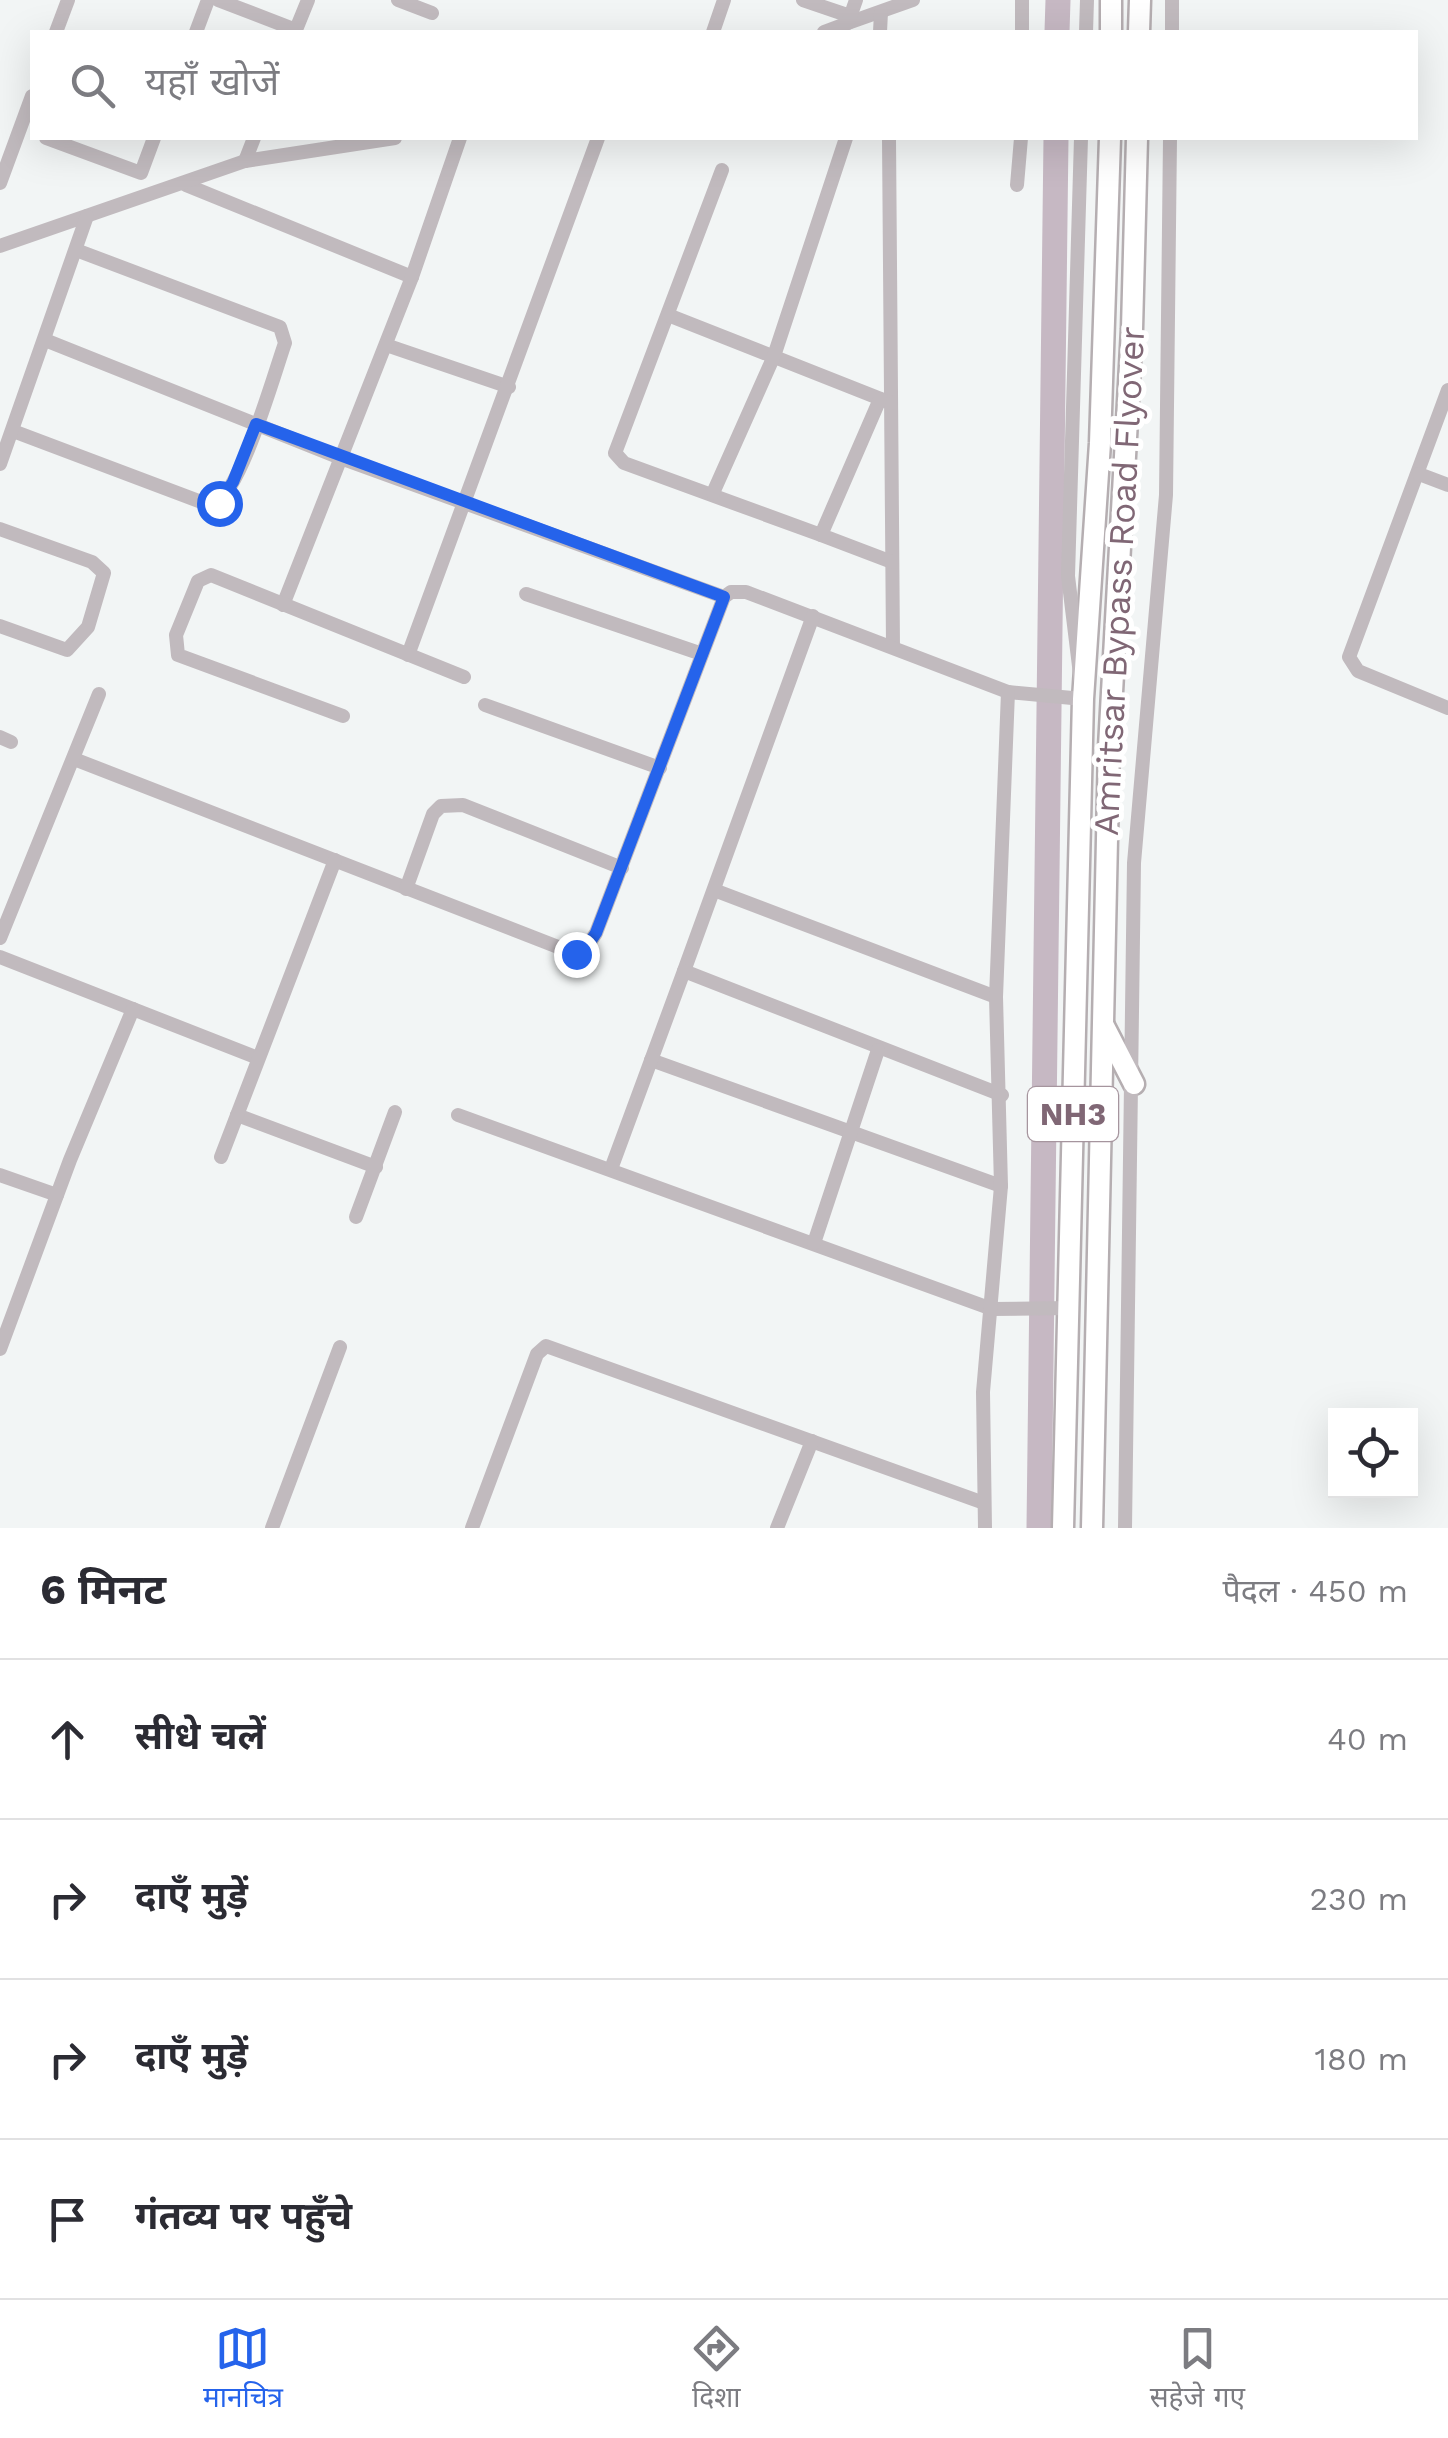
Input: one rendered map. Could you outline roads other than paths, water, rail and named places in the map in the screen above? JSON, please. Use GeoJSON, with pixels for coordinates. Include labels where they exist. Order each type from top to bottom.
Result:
{"type":"FeatureCollection","features":[{"type":"Feature","properties":{"kind":"highway"},"geometry":{"type":"LineString","coordinates":[[1111,0],[1111,30]]}},
{"type":"Feature","properties":{"kind":"highway"},"geometry":{"type":"LineString","coordinates":[[1139,30],[1140,0]]}},
{"type":"Feature","properties":{"kind":"highway","name":"Amritsar Bypass Road Flyover"},"geometry":{"type":"LineString","coordinates":[[1084,700],[1110,140]]}},
{"type":"Feature","properties":{"kind":"highway","name":"Amritsar Bypass Road Flyover"},"geometry":{"type":"LineString","coordinates":[[1102,1024],[1108,748],[1132,330],[1137,140]]}},
{"type":"Feature","properties":{"kind":"highway","name":"NH3"},"geometry":{"type":"LineString","coordinates":[[1064,1528],[1084,700]]}},
{"type":"Feature","properties":{"kind":"highway"},"geometry":{"type":"LineString","coordinates":[[1102,1024],[1134,1084]]}},
{"type":"Feature","properties":{"kind":"highway","name":"NH3"},"geometry":{"type":"LineString","coordinates":[[1092,1528],[1102,1024]]}},
{"type":"Feature","properties":{"kind":"street"},"geometry":{"type":"LineString","coordinates":[[57,30],[68,0]]}},
{"type":"Feature","properties":{"kind":"street"},"geometry":{"type":"LineString","coordinates":[[197,30],[208,0]]}},
{"type":"Feature","properties":{"kind":"street"},"geometry":{"type":"LineString","coordinates":[[218,0],[291,30]]}},
{"type":"Feature","properties":{"kind":"street"},"geometry":{"type":"LineString","coordinates":[[297,30],[308,0]]}},
{"type":"Feature","properties":{"kind":"street"},"geometry":{"type":"LineString","coordinates":[[398,0],[432,13]]}},
{"type":"Feature","properties":{"kind":"street"},"geometry":{"type":"LineString","coordinates":[[713,30],[724,0]]}},
{"type":"Feature","properties":{"kind":"street"},"geometry":{"type":"LineString","coordinates":[[803,0],[849,20]]}},
{"type":"Feature","properties":{"kind":"street"},"geometry":{"type":"LineString","coordinates":[[849,20],[856,0]]}},
{"type":"Feature","properties":{"kind":"street"},"geometry":{"type":"LineString","coordinates":[[828,30],[913,0]]}},
{"type":"Feature","properties":{"kind":"street"},"geometry":{"type":"LineString","coordinates":[[1022,0],[1022,30]]}},
{"type":"Feature","properties":{"kind":"street"},"geometry":{"type":"LineString","coordinates":[[1086,30],[1087,0]]}},
{"type":"Feature","properties":{"kind":"street"},"geometry":{"type":"LineString","coordinates":[[1172,0],[1172,30]]}},
{"type":"Feature","properties":{"kind":"street"},"geometry":{"type":"LineString","coordinates":[[880,30],[881,12]]}},
{"type":"Feature","properties":{"kind":"street"},"geometry":{"type":"LineString","coordinates":[[0,183],[26,130]]}},
{"type":"Feature","properties":{"kind":"street"},"geometry":{"type":"LineString","coordinates":[[52,140],[141,172]]}},
{"type":"Feature","properties":{"kind":"street"},"geometry":{"type":"LineString","coordinates":[[146,198],[141,172],[153,140]]}},
{"type":"Feature","properties":{"kind":"street"},"geometry":{"type":"LineString","coordinates":[[244,161],[253,140]]}},
{"type":"Feature","properties":{"kind":"street"},"geometry":{"type":"LineString","coordinates":[[0,246],[186,185],[244,161],[382,140]]}},
{"type":"Feature","properties":{"kind":"street"},"geometry":{"type":"LineString","coordinates":[[284,605],[344,459],[459,140]]}},
{"type":"Feature","properties":{"kind":"street"},"geometry":{"type":"LineString","coordinates":[[408,655],[468,501],[597,140]]}},
{"type":"Feature","properties":{"kind":"street"},"geometry":{"type":"LineString","coordinates":[[714,493],[774,356],[845,140]]}},
{"type":"Feature","properties":{"kind":"street"},"geometry":{"type":"LineString","coordinates":[[889,140],[886,401],[893,647]]}},
{"type":"Feature","properties":{"kind":"street"},"geometry":{"type":"LineString","coordinates":[[1017,185],[1021,140]]}},
{"type":"Feature","properties":{"kind":"street"},"geometry":{"type":"LineString","coordinates":[[74,759],[576,954],[591,943],[724,597],[731,592],[746,592],[814,616],[1008,692],[1084,700],[1074,648],[1068,576],[1081,140]]}},
{"type":"Feature","properties":{"kind":"street"},"geometry":{"type":"LineString","coordinates":[[1126,1528],[1134,863],[1166,495],[1170,140]]}},
{"type":"Feature","properties":{"kind":"street"},"geometry":{"type":"LineString","coordinates":[[722,170],[615,453],[624,463],[714,493],[892,562]]}},
{"type":"Feature","properties":{"kind":"street"},"geometry":{"type":"LineString","coordinates":[[186,185],[412,278]]}},
{"type":"Feature","properties":{"kind":"street"},"geometry":{"type":"LineString","coordinates":[[0,464],[87,216]]}},
{"type":"Feature","properties":{"kind":"street"},"geometry":{"type":"LineString","coordinates":[[13,430],[212,506],[228,494],[285,343],[283,329],[76,250]]}},
{"type":"Feature","properties":{"kind":"street"},"geometry":{"type":"LineString","coordinates":[[668,315],[886,401]]}},
{"type":"Feature","properties":{"kind":"street"},"geometry":{"type":"LineString","coordinates":[[46,340],[344,459],[724,597]]}},
{"type":"Feature","properties":{"kind":"street"},"geometry":{"type":"LineString","coordinates":[[386,345],[509,387]]}},
{"type":"Feature","properties":{"kind":"street"},"geometry":{"type":"LineString","coordinates":[[1448,390],[1349,657],[1358,671],[1448,708]]}},
{"type":"Feature","properties":{"kind":"street"},"geometry":{"type":"LineString","coordinates":[[821,535],[886,401]]}},
{"type":"Feature","properties":{"kind":"street"},"geometry":{"type":"LineString","coordinates":[[1418,474],[1448,484]]}},
{"type":"Feature","properties":{"kind":"street"},"geometry":{"type":"LineString","coordinates":[[0,528],[92,562],[104,573],[88,627],[66,650],[0,626]]}},
{"type":"Feature","properties":{"kind":"street"},"geometry":{"type":"LineString","coordinates":[[343,716],[196,663],[175,650],[176,635],[202,577],[211,575],[464,677]]}},
{"type":"Feature","properties":{"kind":"street"},"geometry":{"type":"LineString","coordinates":[[526,594],[702,654]]}},
{"type":"Feature","properties":{"kind":"street"},"geometry":{"type":"LineString","coordinates":[[611,1169],[814,616]]}},
{"type":"Feature","properties":{"kind":"street"},"geometry":{"type":"LineString","coordinates":[[985,1528],[982,1392],[1001,1186],[1002,1095],[996,997],[1008,692]]}},
{"type":"Feature","properties":{"kind":"street"},"geometry":{"type":"LineString","coordinates":[[0,938],[100,694]]}},
{"type":"Feature","properties":{"kind":"street"},"geometry":{"type":"LineString","coordinates":[[485,705],[660,768]]}},
{"type":"Feature","properties":{"kind":"street"},"geometry":{"type":"LineString","coordinates":[[406,888],[432,814],[449,804],[622,868]]}},
{"type":"Feature","properties":{"kind":"street"},"geometry":{"type":"LineString","coordinates":[[221,1158],[335,860]]}},
{"type":"Feature","properties":{"kind":"street"},"geometry":{"type":"LineString","coordinates":[[714,890],[996,997]]}},
{"type":"Feature","properties":{"kind":"street"},"geometry":{"type":"LineString","coordinates":[[0,957],[258,1058]]}},
{"type":"Feature","properties":{"kind":"street"},"geometry":{"type":"LineString","coordinates":[[684,971],[878,1050],[1002,1095]]}},
{"type":"Feature","properties":{"kind":"street"},"geometry":{"type":"LineString","coordinates":[[0,1350],[57,1195],[133,1009]]}},
{"type":"Feature","properties":{"kind":"street"},"geometry":{"type":"LineString","coordinates":[[814,1244],[878,1050]]}},
{"type":"Feature","properties":{"kind":"street"},"geometry":{"type":"LineString","coordinates":[[651,1060],[1001,1186]]}},
{"type":"Feature","properties":{"kind":"street"},"geometry":{"type":"LineString","coordinates":[[356,1217],[395,1112]]}},
{"type":"Feature","properties":{"kind":"street"},"geometry":{"type":"LineString","coordinates":[[236,1115],[376,1166]]}},
{"type":"Feature","properties":{"kind":"street"},"geometry":{"type":"LineString","coordinates":[[458,1116],[992,1308],[1070,1308]]}},
{"type":"Feature","properties":{"kind":"street"},"geometry":{"type":"LineString","coordinates":[[0,1175],[57,1195]]}},
{"type":"Feature","properties":{"kind":"street"},"geometry":{"type":"LineString","coordinates":[[0,1300],[16,1306]]}},
{"type":"Feature","properties":{"kind":"street"},"geometry":{"type":"LineString","coordinates":[[277,1526],[340,1346]]}},
{"type":"Feature","properties":{"kind":"street"},"geometry":{"type":"LineString","coordinates":[[472,1528],[542,1347],[566,1351],[984,1503]]}},
{"type":"Feature","properties":{"kind":"street"},"geometry":{"type":"LineString","coordinates":[[777,1528],[812,1441]]}},
{"type":"Feature","properties":{"kind":"waterway"},"geometry":{"type":"LineString","coordinates":[[1057,30],[1058,0]]}},
{"type":"Feature","properties":{"kind":"waterway"},"geometry":{"type":"LineString","coordinates":[[1039,1528],[1056,140]]}}]}
